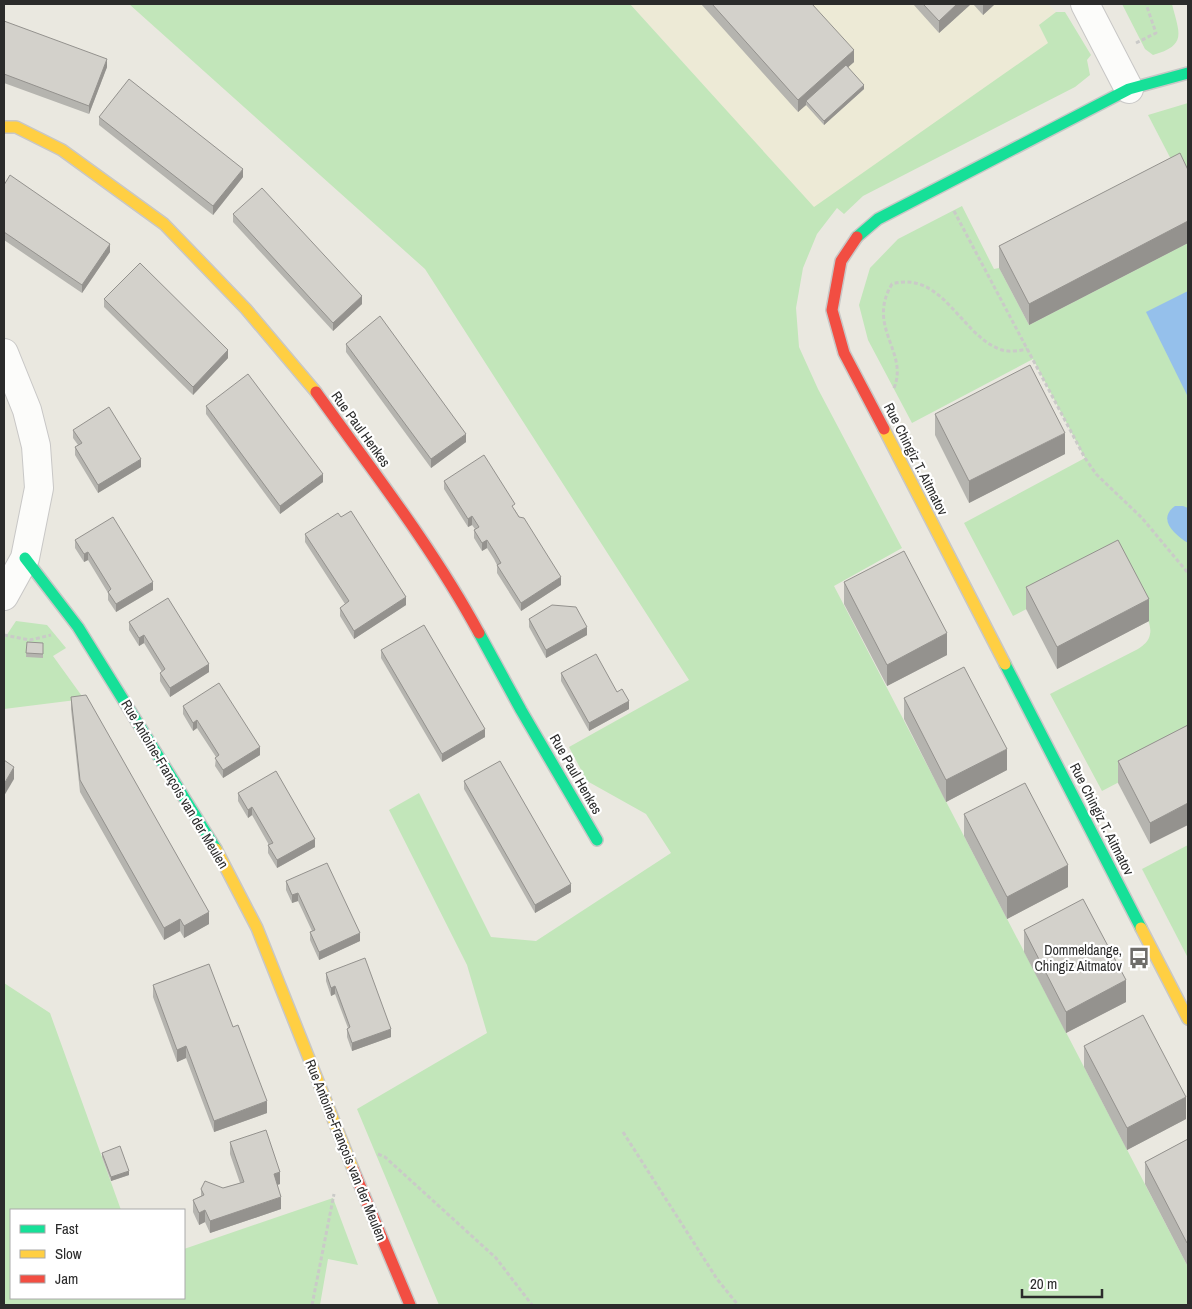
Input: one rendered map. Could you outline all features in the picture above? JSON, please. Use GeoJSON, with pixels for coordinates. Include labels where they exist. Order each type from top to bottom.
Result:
{"type":"FeatureCollection","features":[{"type":"Feature","properties":{"kind":"street"},"geometry":{"type":"LineString","coordinates":[[1085,4],[1129,89]]}},
{"type":"Feature","properties":{"kind":"street","name":"Rue Chingiz T. Aitmatov"},"geometry":{"type":"LineString","coordinates":[[1188,73],[1129,89],[878,219],[857,237],[841,261],[832,310],[844,353],[1188,1020]]}},
{"type":"Feature","properties":{"kind":"street","name":"Rue Paul Henkes"},"geometry":{"type":"LineString","coordinates":[[4,127],[16,127],[62,150],[164,224],[246,309],[302,376],[388,492],[462,601],[521,710],[597,840]]}},
{"type":"Feature","properties":{"kind":"street"},"geometry":{"type":"LineString","coordinates":[[4,353],[27,410],[36,446],[39,488],[25,558],[4,596]]}},
{"type":"Feature","properties":{"kind":"street","name":"Rue Antoine-François van der Meulen"},"geometry":{"type":"LineString","coordinates":[[25,558],[78,627],[208,833],[257,928],[389,1258],[410,1305]]}},
{"type":"Feature","properties":{"kind":"path"},"geometry":{"type":"LineString","coordinates":[[1113,56],[1156,33],[1146,4]]}},
{"type":"Feature","properties":{"kind":"path"},"geometry":{"type":"LineString","coordinates":[[941,186],[1085,458],[1096,474],[1136,512],[1188,573]]}},
{"type":"Feature","properties":{"kind":"path"},"geometry":{"type":"LineString","coordinates":[[870,402],[893,390],[898,379],[898,366],[885,332],[882,312],[887,293],[892,284],[902,282],[923,286],[945,299],[984,340],[997,349],[1013,352],[1027,349]]}},
{"type":"Feature","properties":{"kind":"path"},"geometry":{"type":"LineString","coordinates":[[4,635],[30,640],[78,627]]}},
{"type":"Feature","properties":{"kind":"path"},"geometry":{"type":"LineString","coordinates":[[623,1132],[717,1279],[738,1305]]}},
{"type":"Feature","properties":{"kind":"path"},"geometry":{"type":"LineString","coordinates":[[344,1145],[366,1147],[385,1157],[496,1258],[532,1305]]}},
{"type":"Feature","properties":{"kind":"path"},"geometry":{"type":"LineString","coordinates":[[312,1305],[335,1189]]}},
{"type":"Feature","properties":{"kind":"shaded area"},"geometry":{"type":"Polygon","coordinates":[[[630,4],[1048,4],[1056,12],[1039,25],[1049,43],[814,208],[630,4]]]}},
{"type":"Feature","properties":{"kind":"green space"},"geometry":{"type":"Polygon","coordinates":[[[129,4],[630,4],[814,207],[1048,43],[1039,25],[1056,12],[1065,12],[1091,55],[1087,60],[1090,75],[1075,87],[863,196],[844,214],[837,208],[817,234],[803,268],[796,308],[799,347],[818,389],[902,548],[834,586],[1188,1267],[1188,1305],[439,1305],[357,1109],[487,1033],[467,965],[389,810],[419,793],[491,937],[536,941],[671,853],[646,814],[587,781],[569,747],[689,680],[425,269],[129,4]]]}},
{"type":"Feature","properties":{"kind":"green space"},"geometry":{"type":"Polygon","coordinates":[[[1122,4],[1172,4],[1178,30],[1176,42],[1172,47],[1153,55],[1145,49],[1122,4]]]}},
{"type":"Feature","properties":{"kind":"green space"},"geometry":{"type":"Polygon","coordinates":[[[1188,103],[1188,192],[1148,115],[1188,103]]]}},
{"type":"Feature","properties":{"kind":"green space"},"geometry":{"type":"Polygon","coordinates":[[[962,206],[994,269],[999,268],[1029,325],[1188,243],[1188,746],[1102,791],[1050,694],[1138,649],[1146,643],[1150,634],[1150,627],[1144,608],[1118,561],[1013,616],[964,523],[1085,458],[1033,359],[912,423],[868,340],[859,305],[870,268],[898,239],[962,206]]]}},
{"type":"Feature","properties":{"kind":"green space"},"geometry":{"type":"Polygon","coordinates":[[[16,621],[47,625],[66,648],[53,656],[84,699],[4,709],[4,639],[16,621]]]}},
{"type":"Feature","properties":{"kind":"green space"},"geometry":{"type":"Polygon","coordinates":[[[1188,845],[1188,958],[1142,869],[1188,845]]]}},
{"type":"Feature","properties":{"kind":"green space"},"geometry":{"type":"Polygon","coordinates":[[[4,983],[50,1013],[121,1209],[10,1209],[10,1299],[185,1299],[185,1249],[333,1198],[358,1265],[328,1259],[320,1305],[4,1305],[4,983]]]}},
{"type":"Feature","properties":{"kind":"water"},"geometry":{"type":"Polygon","coordinates":[[[1188,291],[1188,397],[1146,312],[1188,291]]]}},
{"type":"Feature","properties":{"kind":"water"},"geometry":{"type":"Polygon","coordinates":[[[1175,506],[1188,508],[1188,543],[1173,531],[1168,521],[1167,516],[1175,506]]]}},
{"type":"Feature","properties":{"kind":"building"},"geometry":{"type":"Polygon","coordinates":[[[712,4],[812,4],[854,50],[798,100],[712,4]]]}},
{"type":"Feature","properties":{"kind":"building"},"geometry":{"type":"Polygon","coordinates":[[[923,4],[957,4],[939,21],[923,4]]]}},
{"type":"Feature","properties":{"kind":"building"},"geometry":{"type":"Polygon","coordinates":[[[4,21],[107,59],[89,106],[4,74],[4,21]]]}},
{"type":"Feature","properties":{"kind":"building"},"geometry":{"type":"Polygon","coordinates":[[[846,65],[864,85],[824,121],[806,101],[846,65]]]}},
{"type":"Feature","properties":{"kind":"building"},"geometry":{"type":"Polygon","coordinates":[[[129,79],[243,169],[213,206],[99,117],[129,79]]]}},
{"type":"Feature","properties":{"kind":"building"},"geometry":{"type":"Polygon","coordinates":[[[1180,153],[1188,170],[1188,221],[1029,304],[999,246],[1180,153]]]}},
{"type":"Feature","properties":{"kind":"building"},"geometry":{"type":"Polygon","coordinates":[[[10,175],[110,244],[82,285],[4,232],[4,185],[10,175]]]}},
{"type":"Feature","properties":{"kind":"building"},"geometry":{"type":"Polygon","coordinates":[[[262,188],[362,296],[333,323],[233,214],[262,188]]]}},
{"type":"Feature","properties":{"kind":"building"},"geometry":{"type":"Polygon","coordinates":[[[140,263],[228,350],[193,387],[104,299],[140,263]]]}},
{"type":"Feature","properties":{"kind":"building"},"geometry":{"type":"Polygon","coordinates":[[[380,316],[466,434],[431,459],[346,344],[380,316]]]}},
{"type":"Feature","properties":{"kind":"building"},"geometry":{"type":"Polygon","coordinates":[[[1030,365],[1065,433],[969,481],[935,414],[1030,365]]]}},
{"type":"Feature","properties":{"kind":"building"},"geometry":{"type":"Polygon","coordinates":[[[248,374],[323,474],[280,506],[206,406],[248,374]]]}},
{"type":"Feature","properties":{"kind":"building"},"geometry":{"type":"Polygon","coordinates":[[[109,407],[141,459],[98,485],[75,447],[82,443],[73,430],[109,407]]]}},
{"type":"Feature","properties":{"kind":"building"},"geometry":{"type":"Polygon","coordinates":[[[484,455],[515,504],[512,506],[519,517],[524,518],[561,577],[521,603],[497,565],[501,563],[487,540],[482,543],[474,530],[479,527],[472,516],[468,519],[444,481],[484,455]]]}},
{"type":"Feature","properties":{"kind":"building"},"geometry":{"type":"Polygon","coordinates":[[[351,511],[406,597],[354,631],[340,608],[349,601],[305,534],[338,513],[341,517],[351,511]]]}},
{"type":"Feature","properties":{"kind":"building"},"geometry":{"type":"Polygon","coordinates":[[[113,517],[153,582],[116,604],[108,592],[111,589],[88,552],[84,554],[75,540],[113,517]]]}},
{"type":"Feature","properties":{"kind":"building"},"geometry":{"type":"Polygon","coordinates":[[[1118,540],[1149,599],[1057,647],[1026,587],[1118,540]]]}},
{"type":"Feature","properties":{"kind":"building"},"geometry":{"type":"Polygon","coordinates":[[[904,551],[947,633],[887,665],[844,582],[904,551]]]}},
{"type":"Feature","properties":{"kind":"building"},"geometry":{"type":"Polygon","coordinates":[[[168,598],[209,664],[170,688],[160,673],[165,669],[144,635],[139,638],[129,622],[168,598]]]}},
{"type":"Feature","properties":{"kind":"building"},"geometry":{"type":"Polygon","coordinates":[[[552,605],[576,607],[587,627],[546,650],[529,619],[552,605]]]}},
{"type":"Feature","properties":{"kind":"building"},"geometry":{"type":"Polygon","coordinates":[[[424,625],[485,729],[442,754],[381,650],[424,625]]]}},
{"type":"Feature","properties":{"kind":"building"},"geometry":{"type":"Polygon","coordinates":[[[27,642],[43,643],[43,654],[26,653],[27,642]]]}},
{"type":"Feature","properties":{"kind":"building"},"geometry":{"type":"Polygon","coordinates":[[[596,654],[617,692],[622,689],[629,701],[589,723],[561,673],[596,654]]]}},
{"type":"Feature","properties":{"kind":"building"},"geometry":{"type":"Polygon","coordinates":[[[964,667],[1007,749],[946,780],[904,698],[964,667]]]}},
{"type":"Feature","properties":{"kind":"building"},"geometry":{"type":"Polygon","coordinates":[[[219,683],[260,747],[223,770],[215,758],[219,755],[197,720],[193,723],[183,706],[219,683]]]}},
{"type":"Feature","properties":{"kind":"building"},"geometry":{"type":"Polygon","coordinates":[[[86,695],[209,912],[184,926],[180,919],[164,928],[80,780],[71,697],[86,695]]]}},
{"type":"Feature","properties":{"kind":"building"},"geometry":{"type":"Polygon","coordinates":[[[1188,725],[1188,803],[1150,823],[1118,761],[1188,725]]]}},
{"type":"Feature","properties":{"kind":"building"},"geometry":{"type":"Polygon","coordinates":[[[4,760],[14,767],[4,784],[4,760]]]}},
{"type":"Feature","properties":{"kind":"building"},"geometry":{"type":"Polygon","coordinates":[[[500,761],[571,884],[535,905],[464,781],[500,761]]]}},
{"type":"Feature","properties":{"kind":"building"},"geometry":{"type":"Polygon","coordinates":[[[276,771],[315,839],[277,860],[268,845],[273,843],[252,807],[248,810],[238,793],[276,771]]]}},
{"type":"Feature","properties":{"kind":"building"},"geometry":{"type":"Polygon","coordinates":[[[1025,783],[1068,865],[1007,897],[964,814],[1025,783]]]}},
{"type":"Feature","properties":{"kind":"building"},"geometry":{"type":"Polygon","coordinates":[[[327,863],[360,933],[319,952],[310,932],[315,930],[298,893],[292,895],[286,881],[327,863]]]}},
{"type":"Feature","properties":{"kind":"building"},"geometry":{"type":"Polygon","coordinates":[[[1083,899],[1126,980],[1066,1012],[1024,930],[1083,899]]]}},
{"type":"Feature","properties":{"kind":"building"},"geometry":{"type":"Polygon","coordinates":[[[365,958],[391,1029],[352,1043],[347,1029],[350,1027],[335,986],[331,988],[326,973],[365,958]]]}},
{"type":"Feature","properties":{"kind":"building"},"geometry":{"type":"Polygon","coordinates":[[[209,964],[233,1027],[238,1025],[267,1101],[214,1121],[186,1046],[177,1050],[153,985],[209,964]]]}},
{"type":"Feature","properties":{"kind":"building"},"geometry":{"type":"Polygon","coordinates":[[[1143,1015],[1186,1097],[1127,1128],[1084,1046],[1143,1015]]]}},
{"type":"Feature","properties":{"kind":"building"},"geometry":{"type":"Polygon","coordinates":[[[266,1130],[280,1172],[274,1174],[281,1197],[210,1221],[205,1210],[199,1213],[193,1200],[204,1195],[201,1189],[205,1181],[223,1188],[244,1182],[230,1142],[266,1130]]]}},
{"type":"Feature","properties":{"kind":"building"},"geometry":{"type":"Polygon","coordinates":[[[1188,1139],[1188,1242],[1187,1243],[1145,1162],[1188,1139]]]}},
{"type":"Feature","properties":{"kind":"building"},"geometry":{"type":"Polygon","coordinates":[[[120,1146],[129,1171],[111,1177],[102,1153],[120,1146]]]}},
{"type":"Feature","properties":{"kind":"traffic: fast"},"geometry":{"type":"LineString","coordinates":[[857,237],[878,219],[1129,89],[1188,73]]}},
{"type":"Feature","properties":{"kind":"traffic: fast"},"geometry":{"type":"LineString","coordinates":[[25,558],[78,627],[216,849]]}},
{"type":"Feature","properties":{"kind":"traffic: fast"},"geometry":{"type":"LineString","coordinates":[[479,633],[521,710],[597,840]]}},
{"type":"Feature","properties":{"kind":"traffic: fast"},"geometry":{"type":"LineString","coordinates":[[1005,664],[1141,928]]}},
{"type":"Feature","properties":{"kind":"traffic: slow"},"geometry":{"type":"LineString","coordinates":[[4,127],[16,127],[62,150],[164,224],[246,309],[316,392]]}},
{"type":"Feature","properties":{"kind":"traffic: slow"},"geometry":{"type":"LineString","coordinates":[[884,429],[1005,664]]}},
{"type":"Feature","properties":{"kind":"traffic: slow"},"geometry":{"type":"LineString","coordinates":[[216,849],[257,928],[353,1169]]}},
{"type":"Feature","properties":{"kind":"traffic: slow"},"geometry":{"type":"LineString","coordinates":[[1141,928],[1188,1019]]}},
{"type":"Feature","properties":{"kind":"traffic: jam"},"geometry":{"type":"LineString","coordinates":[[857,237],[841,261],[832,310],[844,353],[884,429]]}},
{"type":"Feature","properties":{"kind":"traffic: jam"},"geometry":{"type":"LineString","coordinates":[[316,392],[422,540],[479,633]]}},
{"type":"Feature","properties":{"kind":"traffic: jam"},"geometry":{"type":"LineString","coordinates":[[353,1169],[410,1305]]}},
{"type":"Feature","properties":{"kind":"place","name":"Dommeldange, Chingiz Aitmatov"},"geometry":{"type":"Point","coordinates":[1139,958]}}]}
